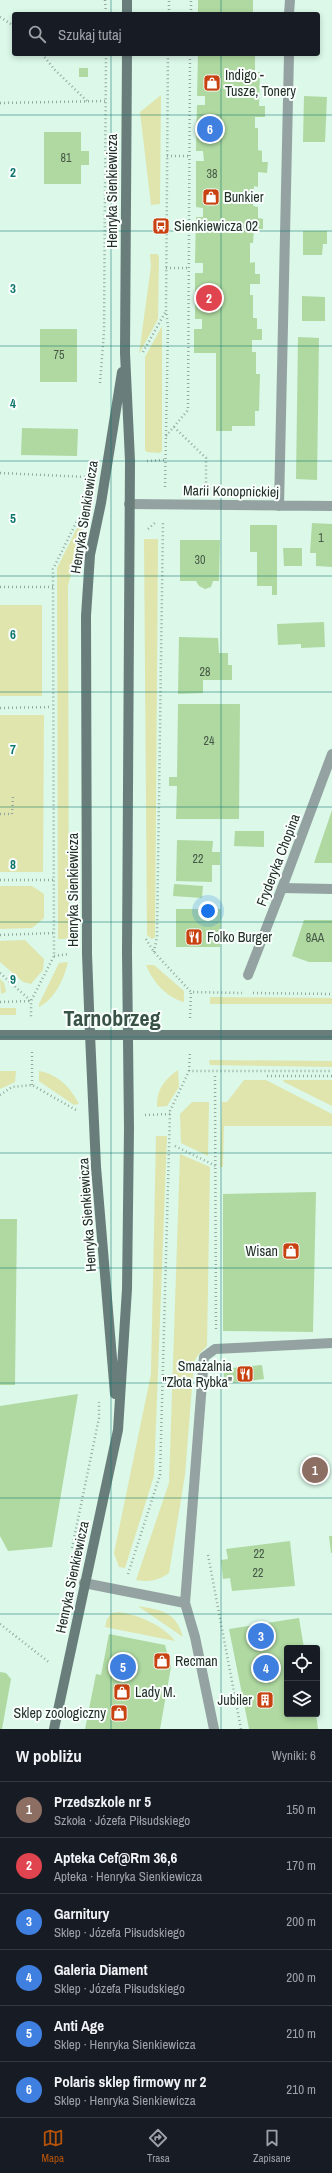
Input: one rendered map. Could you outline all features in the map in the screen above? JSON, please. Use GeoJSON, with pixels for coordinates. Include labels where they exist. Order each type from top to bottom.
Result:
{"type":"FeatureCollection","features":[{"type":"Feature","properties":{"kind":"street"},"geometry":{"type":"LineString","coordinates":[[127,0],[127,12]]}},
{"type":"Feature","properties":{"kind":"street"},"geometry":{"type":"LineString","coordinates":[[289,12],[290,0]]}},
{"type":"Feature","properties":{"kind":"street","name":"Henryka Sienkiewicza"},"geometry":{"type":"LineString","coordinates":[[54,1729],[84,1583],[118,1430],[127,1289],[129,1034],[127,952],[130,461],[125,353],[127,56]]}},
{"type":"Feature","properties":{"kind":"street"},"geometry":{"type":"LineString","coordinates":[[279,506],[289,56]]}},
{"type":"Feature","properties":{"kind":"street","name":"Henryka Sienkiewicza"},"geometry":{"type":"LineString","coordinates":[[118,1430],[96,1167],[90,1034],[88,954],[86,616],[90,555],[102,503],[125,353]]}},
{"type":"Feature","properties":{"kind":"street","name":"Marii Konopnickiej"},"geometry":{"type":"LineString","coordinates":[[129,504],[332,506]]}},
{"type":"Feature","properties":{"kind":"street","name":"Fryderyka Chopina"},"geometry":{"type":"LineString","coordinates":[[248,975],[332,754]]}},
{"type":"Feature","properties":{"kind":"street"},"geometry":{"type":"LineString","coordinates":[[282,888],[332,889]]}},
{"type":"Feature","properties":{"kind":"street"},"geometry":{"type":"LineString","coordinates":[[0,1035],[332,1035]]}},
{"type":"Feature","properties":{"kind":"street"},"geometry":{"type":"LineString","coordinates":[[214,1729],[195,1637],[185,1603],[204,1357],[215,1349],[332,1343]]}},
{"type":"Feature","properties":{"kind":"street"},"geometry":{"type":"LineString","coordinates":[[84,1583],[185,1603]]}},
{"type":"Feature","properties":{"kind":"path"},"geometry":{"type":"LineString","coordinates":[[105,0],[106,12]]}},
{"type":"Feature","properties":{"kind":"path"},"geometry":{"type":"LineString","coordinates":[[169,0],[169,12]]}},
{"type":"Feature","properties":{"kind":"path"},"geometry":{"type":"LineString","coordinates":[[191,0],[191,12]]}},
{"type":"Feature","properties":{"kind":"path"},"geometry":{"type":"LineString","coordinates":[[0,17],[12,25]]}},
{"type":"Feature","properties":{"kind":"path"},"geometry":{"type":"LineString","coordinates":[[44,56],[54,70],[87,101]]}},
{"type":"Feature","properties":{"kind":"path"},"geometry":{"type":"LineString","coordinates":[[100,384],[104,330],[106,56]]}},
{"type":"Feature","properties":{"kind":"path"},"geometry":{"type":"LineString","coordinates":[[165,492],[168,326],[166,268],[168,56]]}},
{"type":"Feature","properties":{"kind":"path"},"geometry":{"type":"LineString","coordinates":[[166,437],[188,410],[190,56]]}},
{"type":"Feature","properties":{"kind":"path"},"geometry":{"type":"LineString","coordinates":[[0,103],[106,101]]}},
{"type":"Feature","properties":{"kind":"path"},"geometry":{"type":"LineString","coordinates":[[167,156],[190,156]]}},
{"type":"Feature","properties":{"kind":"path"},"geometry":{"type":"LineString","coordinates":[[166,268],[189,268]]}},
{"type":"Feature","properties":{"kind":"path"},"geometry":{"type":"LineString","coordinates":[[174,427],[206,458],[206,491]]}},
{"type":"Feature","properties":{"kind":"path"},"geometry":{"type":"LineString","coordinates":[[141,461],[165,460]]}},
{"type":"Feature","properties":{"kind":"path"},"geometry":{"type":"LineString","coordinates":[[0,473],[92,478]]}},
{"type":"Feature","properties":{"kind":"path"},"geometry":{"type":"LineString","coordinates":[[31,1014],[30,1001],[54,956],[52,707],[53,569],[81,512]]}},
{"type":"Feature","properties":{"kind":"path"},"geometry":{"type":"LineString","coordinates":[[147,952],[154,952],[157,937],[163,517]]}},
{"type":"Feature","properties":{"kind":"path"},"geometry":{"type":"LineString","coordinates":[[0,587],[53,588]]}},
{"type":"Feature","properties":{"kind":"path"},"geometry":{"type":"LineString","coordinates":[[0,708],[52,707]]}},
{"type":"Feature","properties":{"kind":"path"},"geometry":{"type":"LineString","coordinates":[[0,814],[12,814],[13,796]]}},
{"type":"Feature","properties":{"kind":"path"},"geometry":{"type":"LineString","coordinates":[[0,880],[53,880]]}},
{"type":"Feature","properties":{"kind":"path"},"geometry":{"type":"LineString","coordinates":[[0,935],[53,933]]}},
{"type":"Feature","properties":{"kind":"path"},"geometry":{"type":"LineString","coordinates":[[54,956],[70,954]]}},
{"type":"Feature","properties":{"kind":"path"},"geometry":{"type":"LineString","coordinates":[[0,973],[30,1001]]}},
{"type":"Feature","properties":{"kind":"path"},"geometry":{"type":"LineString","coordinates":[[190,1006],[191,992]]}},
{"type":"Feature","properties":{"kind":"path"},"geometry":{"type":"LineString","coordinates":[[0,1002],[30,1001]]}},
{"type":"Feature","properties":{"kind":"path"},"geometry":{"type":"LineString","coordinates":[[122,1590],[160,1475],[170,1114],[189,1071],[189,1060]]}},
{"type":"Feature","properties":{"kind":"path"},"geometry":{"type":"LineString","coordinates":[[32,1070],[32,1085]]}},
{"type":"Feature","properties":{"kind":"path"},"geometry":{"type":"LineString","coordinates":[[189,1071],[332,1071]]}},
{"type":"Feature","properties":{"kind":"path"},"geometry":{"type":"LineString","coordinates":[[267,1076],[332,1076]]}},
{"type":"Feature","properties":{"kind":"path"},"geometry":{"type":"LineString","coordinates":[[0,1095],[12,1086],[32,1085],[81,1113]]}},
{"type":"Feature","properties":{"kind":"path"},"geometry":{"type":"LineString","coordinates":[[154,1114],[170,1114]]}},
{"type":"Feature","properties":{"kind":"path"},"geometry":{"type":"LineString","coordinates":[[175,1146],[216,1166]]}},
{"type":"Feature","properties":{"kind":"path"},"geometry":{"type":"LineString","coordinates":[[71,1555],[99,1418],[99,1394]]}},
{"type":"Feature","properties":{"kind":"path"},"geometry":{"type":"LineString","coordinates":[[0,1624],[65,1674]]}},
{"type":"Feature","properties":{"kind":"path"},"geometry":{"type":"LineString","coordinates":[[49,1662],[51,1655]]}},
{"type":"Feature","properties":{"kind":"green space"},"geometry":{"type":"Polygon","coordinates":[[[161,95],[160,204],[151,205],[140,112],[161,95]]]}},
{"type":"Feature","properties":{"kind":"green space"},"geometry":{"type":"Polygon","coordinates":[[[150,254],[157,254],[159,256],[158,319],[139,354],[151,266],[150,254]]]}},
{"type":"Feature","properties":{"kind":"green space"},"geometry":{"type":"Polygon","coordinates":[[[162,326],[162,451],[159,453],[147,452],[145,450],[145,357],[162,326]]]}},
{"type":"Feature","properties":{"kind":"green space"},"geometry":{"type":"Polygon","coordinates":[[[88,506],[68,586],[69,939],[58,939],[57,568],[88,506]]]}},
{"type":"Feature","properties":{"kind":"green space"},"geometry":{"type":"Polygon","coordinates":[[[144,539],[158,539],[155,937],[152,939],[147,935],[144,539]]]}},
{"type":"Feature","properties":{"kind":"green space"},"geometry":{"type":"Polygon","coordinates":[[[0,605],[42,605],[42,696],[0,696],[0,605]]]}},
{"type":"Feature","properties":{"kind":"green space"},"geometry":{"type":"Polygon","coordinates":[[[0,715],[44,715],[43,872],[0,872],[0,715]]]}},
{"type":"Feature","properties":{"kind":"green space"},"geometry":{"type":"Polygon","coordinates":[[[0,886],[32,886],[44,894],[44,918],[32,928],[0,929],[0,886]]]}},
{"type":"Feature","properties":{"kind":"green space"},"geometry":{"type":"Polygon","coordinates":[[[25,940],[44,959],[43,970],[31,984],[23,982],[0,962],[0,941],[25,940]]]}},
{"type":"Feature","properties":{"kind":"green space"},"geometry":{"type":"Polygon","coordinates":[[[68,962],[58,988],[50,999],[39,1007],[39,1004],[59,963],[68,962]]]}},
{"type":"Feature","properties":{"kind":"green space"},"geometry":{"type":"Polygon","coordinates":[[[146,965],[154,965],[184,991],[184,1002],[177,1000],[166,993],[156,983],[146,965]]]}},
{"type":"Feature","properties":{"kind":"green space"},"geometry":{"type":"Polygon","coordinates":[[[0,979],[4,983],[6,992],[1,994],[0,979]]]}},
{"type":"Feature","properties":{"kind":"green space"},"geometry":{"type":"Polygon","coordinates":[[[210,997],[332,998],[332,1004],[210,1004],[210,997]]]}},
{"type":"Feature","properties":{"kind":"green space"},"geometry":{"type":"Polygon","coordinates":[[[0,1008],[16,1008],[16,1015],[0,1015],[0,1008]]]}},
{"type":"Feature","properties":{"kind":"green space"},"geometry":{"type":"Polygon","coordinates":[[[209,1060],[332,1061],[332,1067],[210,1065],[209,1060]]]}},
{"type":"Feature","properties":{"kind":"green space"},"geometry":{"type":"Polygon","coordinates":[[[178,1070],[179,1087],[167,1106],[157,1107],[158,1095],[162,1086],[169,1077],[178,1070]]]}},
{"type":"Feature","properties":{"kind":"green space"},"geometry":{"type":"Polygon","coordinates":[[[0,1071],[16,1071],[15,1082],[0,1089],[0,1071]]]}},
{"type":"Feature","properties":{"kind":"green space"},"geometry":{"type":"Polygon","coordinates":[[[39,1071],[52,1075],[68,1087],[79,1104],[74,1105],[39,1081],[39,1071]]]}},
{"type":"Feature","properties":{"kind":"green space"},"geometry":{"type":"Polygon","coordinates":[[[244,1080],[266,1080],[332,1114],[332,1126],[224,1126],[223,1167],[220,1167],[222,1102],[227,1102],[244,1080]]]}},
{"type":"Feature","properties":{"kind":"green space"},"geometry":{"type":"Polygon","coordinates":[[[283,1080],[332,1080],[332,1106],[284,1082],[283,1080]]]}},
{"type":"Feature","properties":{"kind":"green space"},"geometry":{"type":"Polygon","coordinates":[[[192,1102],[209,1102],[208,1156],[181,1143],[180,1114],[192,1102]]]}},
{"type":"Feature","properties":{"kind":"green space"},"geometry":{"type":"Polygon","coordinates":[[[156,1136],[167,1136],[154,1476],[125,1568],[119,1567],[114,1553],[151,1374],[156,1136]]]}},
{"type":"Feature","properties":{"kind":"green space"},"geometry":{"type":"Polygon","coordinates":[[[180,1154],[210,1167],[207,1346],[198,1355],[194,1362],[185,1475],[169,1573],[157,1579],[140,1581],[136,1580],[169,1483],[180,1154]]]}},
{"type":"Feature","properties":{"kind":"green space"},"geometry":{"type":"Polygon","coordinates":[[[138,1606],[166,1613],[176,1622],[183,1637],[138,1606]]]}},
{"type":"Feature","properties":{"kind":"green space"},"geometry":{"type":"Polygon","coordinates":[[[119,1612],[142,1618],[150,1622],[164,1630],[175,1641],[105,1627],[107,1619],[112,1613],[119,1612]]]}},
{"type":"Feature","properties":{"kind":"building"},"geometry":{"type":"Polygon","coordinates":[[[198,0],[253,0],[253,12],[198,12],[198,0]]]}},
{"type":"Feature","properties":{"kind":"building"},"geometry":{"type":"Polygon","coordinates":[[[198,56],[255,56],[255,72],[260,72],[259,106],[265,106],[265,117],[255,117],[255,128],[258,128],[258,150],[262,151],[262,162],[268,162],[267,173],[258,172],[258,187],[254,186],[253,206],[258,207],[258,218],[263,219],[263,229],[254,229],[253,243],[250,243],[250,263],[255,262],[255,274],[260,274],[260,284],[250,284],[250,295],[253,295],[253,318],[257,318],[257,329],[262,329],[262,340],[252,340],[252,352],[256,352],[256,374],[260,374],[259,411],[255,411],[255,426],[232,426],[232,431],[216,431],[216,353],[194,353],[194,329],[202,329],[202,319],[195,319],[195,273],[203,273],[203,263],[195,263],[196,217],[203,217],[203,208],[196,207],[196,161],[204,161],[203,151],[196,151],[197,105],[205,105],[205,96],[197,96],[198,56]]]}},
{"type":"Feature","properties":{"kind":"building"},"geometry":{"type":"Polygon","coordinates":[[[79,68],[88,68],[88,77],[79,77],[79,68]]]}},
{"type":"Feature","properties":{"kind":"building"},"geometry":{"type":"Polygon","coordinates":[[[304,96],[327,97],[325,142],[303,142],[304,96]]]}},
{"type":"Feature","properties":{"kind":"building"},"geometry":{"type":"Polygon","coordinates":[[[44,132],[81,132],[81,151],[89,151],[89,165],[81,165],[81,184],[44,184],[44,132]]]}},
{"type":"Feature","properties":{"kind":"building"},"geometry":{"type":"Polygon","coordinates":[[[303,231],[327,231],[327,244],[323,244],[322,255],[303,255],[303,231]]]}},
{"type":"Feature","properties":{"kind":"building"},"geometry":{"type":"Polygon","coordinates":[[[302,296],[325,297],[325,321],[302,321],[302,296]]]}},
{"type":"Feature","properties":{"kind":"building"},"geometry":{"type":"Polygon","coordinates":[[[40,329],[77,329],[77,382],[40,382],[40,329]]]}},
{"type":"Feature","properties":{"kind":"building"},"geometry":{"type":"Polygon","coordinates":[[[298,337],[319,338],[317,480],[296,479],[298,337]]]}},
{"type":"Feature","properties":{"kind":"building"},"geometry":{"type":"Polygon","coordinates":[[[22,428],[78,429],[77,456],[21,455],[22,428]]]}},
{"type":"Feature","properties":{"kind":"building"},"geometry":{"type":"Polygon","coordinates":[[[312,523],[332,524],[332,567],[316,566],[316,553],[310,553],[312,523]]]}},
{"type":"Feature","properties":{"kind":"building"},"geometry":{"type":"Polygon","coordinates":[[[250,525],[277,525],[277,595],[272,595],[272,586],[257,586],[257,552],[250,552],[250,525]]]}},
{"type":"Feature","properties":{"kind":"building"},"geometry":{"type":"Polygon","coordinates":[[[180,540],[220,540],[219,581],[213,581],[211,587],[205,589],[199,586],[196,581],[180,581],[180,540]]]}},
{"type":"Feature","properties":{"kind":"building"},"geometry":{"type":"Polygon","coordinates":[[[283,548],[302,548],[302,566],[284,566],[283,548]]]}},
{"type":"Feature","properties":{"kind":"building"},"geometry":{"type":"Polygon","coordinates":[[[324,622],[325,647],[301,648],[301,644],[278,645],[277,624],[324,622]]]}},
{"type":"Feature","properties":{"kind":"building"},"geometry":{"type":"Polygon","coordinates":[[[179,637],[218,638],[219,653],[228,653],[228,665],[232,665],[232,680],[203,680],[203,693],[178,694],[179,637]]]}},
{"type":"Feature","properties":{"kind":"building"},"geometry":{"type":"Polygon","coordinates":[[[178,704],[240,704],[239,819],[176,819],[177,786],[169,786],[169,777],[177,777],[178,704]]]}},
{"type":"Feature","properties":{"kind":"building"},"geometry":{"type":"Polygon","coordinates":[[[332,810],[332,863],[314,863],[332,810]]]}},
{"type":"Feature","properties":{"kind":"building"},"geometry":{"type":"Polygon","coordinates":[[[235,831],[264,831],[264,847],[234,846],[235,831]]]}},
{"type":"Feature","properties":{"kind":"building"},"geometry":{"type":"Polygon","coordinates":[[[177,840],[213,841],[212,852],[220,852],[220,865],[212,865],[212,882],[176,881],[177,840]]]}},
{"type":"Feature","properties":{"kind":"building"},"geometry":{"type":"Polygon","coordinates":[[[174,884],[203,886],[202,898],[173,896],[174,884]]]}},
{"type":"Feature","properties":{"kind":"building"},"geometry":{"type":"Polygon","coordinates":[[[176,909],[221,909],[220,947],[176,947],[176,909]]]}},
{"type":"Feature","properties":{"kind":"building"},"geometry":{"type":"Polygon","coordinates":[[[304,920],[332,920],[332,962],[309,962],[292,956],[304,920]]]}},
{"type":"Feature","properties":{"kind":"building"},"geometry":{"type":"Polygon","coordinates":[[[316,1192],[313,1332],[223,1331],[223,1194],[316,1192]]]}},
{"type":"Feature","properties":{"kind":"building"},"geometry":{"type":"Polygon","coordinates":[[[0,1219],[17,1219],[15,1385],[0,1385],[0,1219]]]}},
{"type":"Feature","properties":{"kind":"building"},"geometry":{"type":"Polygon","coordinates":[[[262,1365],[264,1379],[225,1384],[223,1369],[262,1365]]]}},
{"type":"Feature","properties":{"kind":"building"},"geometry":{"type":"Polygon","coordinates":[[[78,1394],[52,1547],[8,1551],[0,1536],[0,1406],[78,1394]]]}},
{"type":"Feature","properties":{"kind":"building"},"geometry":{"type":"Polygon","coordinates":[[[329,1536],[332,1536],[332,1553],[331,1553],[329,1536]]]}},
{"type":"Feature","properties":{"kind":"building"},"geometry":{"type":"Polygon","coordinates":[[[290,1541],[295,1586],[232,1591],[230,1578],[223,1579],[221,1560],[228,1559],[226,1549],[290,1541]]]}},
{"type":"Feature","properties":{"kind":"building"},"geometry":{"type":"Polygon","coordinates":[[[299,1618],[304,1645],[284,1645],[284,1717],[316,1717],[318,1729],[249,1729],[229,1629],[299,1618]]]}},
{"type":"Feature","properties":{"kind":"building"},"geometry":{"type":"Polygon","coordinates":[[[109,1634],[165,1645],[171,1667],[160,1729],[85,1729],[96,1674],[101,1675],[109,1634]]]}},
{"type":"Feature","properties":{"kind":"building"},"geometry":{"type":"Polygon","coordinates":[[[0,1672],[6,1673],[11,1679],[2,1729],[0,1729],[0,1672]]]}},
{"type":"Feature","properties":{"kind":"place","name":"Indigo - Tusze, Tonery"},"geometry":{"type":"Point","coordinates":[212,83]}},
{"type":"Feature","properties":{"kind":"place","name":"Polaris sklep firmowy nr 2"},"geometry":{"type":"Point","coordinates":[210,129]}},
{"type":"Feature","properties":{"kind":"place","name":"Bunkier"},"geometry":{"type":"Point","coordinates":[211,197]}},
{"type":"Feature","properties":{"kind":"place","name":"Sienkiewicza 02"},"geometry":{"type":"Point","coordinates":[161,226]}},
{"type":"Feature","properties":{"kind":"place","name":"Apteka Cef@Rm 36,6"},"geometry":{"type":"Point","coordinates":[209,298]}},
{"type":"Feature","properties":{"kind":"place","name":"Folko Burger"},"geometry":{"type":"Point","coordinates":[194,937]}},
{"type":"Feature","properties":{"kind":"place","name":"Wisan"},"geometry":{"type":"Point","coordinates":[291,1251]}},
{"type":"Feature","properties":{"kind":"place","name":"Smażalnia \"Złota Rybka\""},"geometry":{"type":"Point","coordinates":[245,1374]}},
{"type":"Feature","properties":{"kind":"place","name":"Przedszkole nr 5"},"geometry":{"type":"Point","coordinates":[315,1470]}},
{"type":"Feature","properties":{"kind":"place","name":"Garnitury"},"geometry":{"type":"Point","coordinates":[261,1636]}},
{"type":"Feature","properties":{"kind":"place","name":"Recman"},"geometry":{"type":"Point","coordinates":[162,1661]}},
{"type":"Feature","properties":{"kind":"place","name":"Anti Age"},"geometry":{"type":"Point","coordinates":[123,1667]}},
{"type":"Feature","properties":{"kind":"place","name":"Galeria Diament"},"geometry":{"type":"Point","coordinates":[266,1668]}},
{"type":"Feature","properties":{"kind":"place","name":"Lady M."},"geometry":{"type":"Point","coordinates":[122,1692]}},
{"type":"Feature","properties":{"kind":"place","name":"Jubiler"},"geometry":{"type":"Point","coordinates":[265,1700]}},
{"type":"Feature","properties":{"kind":"place","name":"Sklep zoologiczny"},"geometry":{"type":"Point","coordinates":[119,1713]}},
{"type":"Feature","properties":{"kind":"district","name":"Tarnobrzeg"},"geometry":{"type":"Point","coordinates":[112,1018]}}]}
